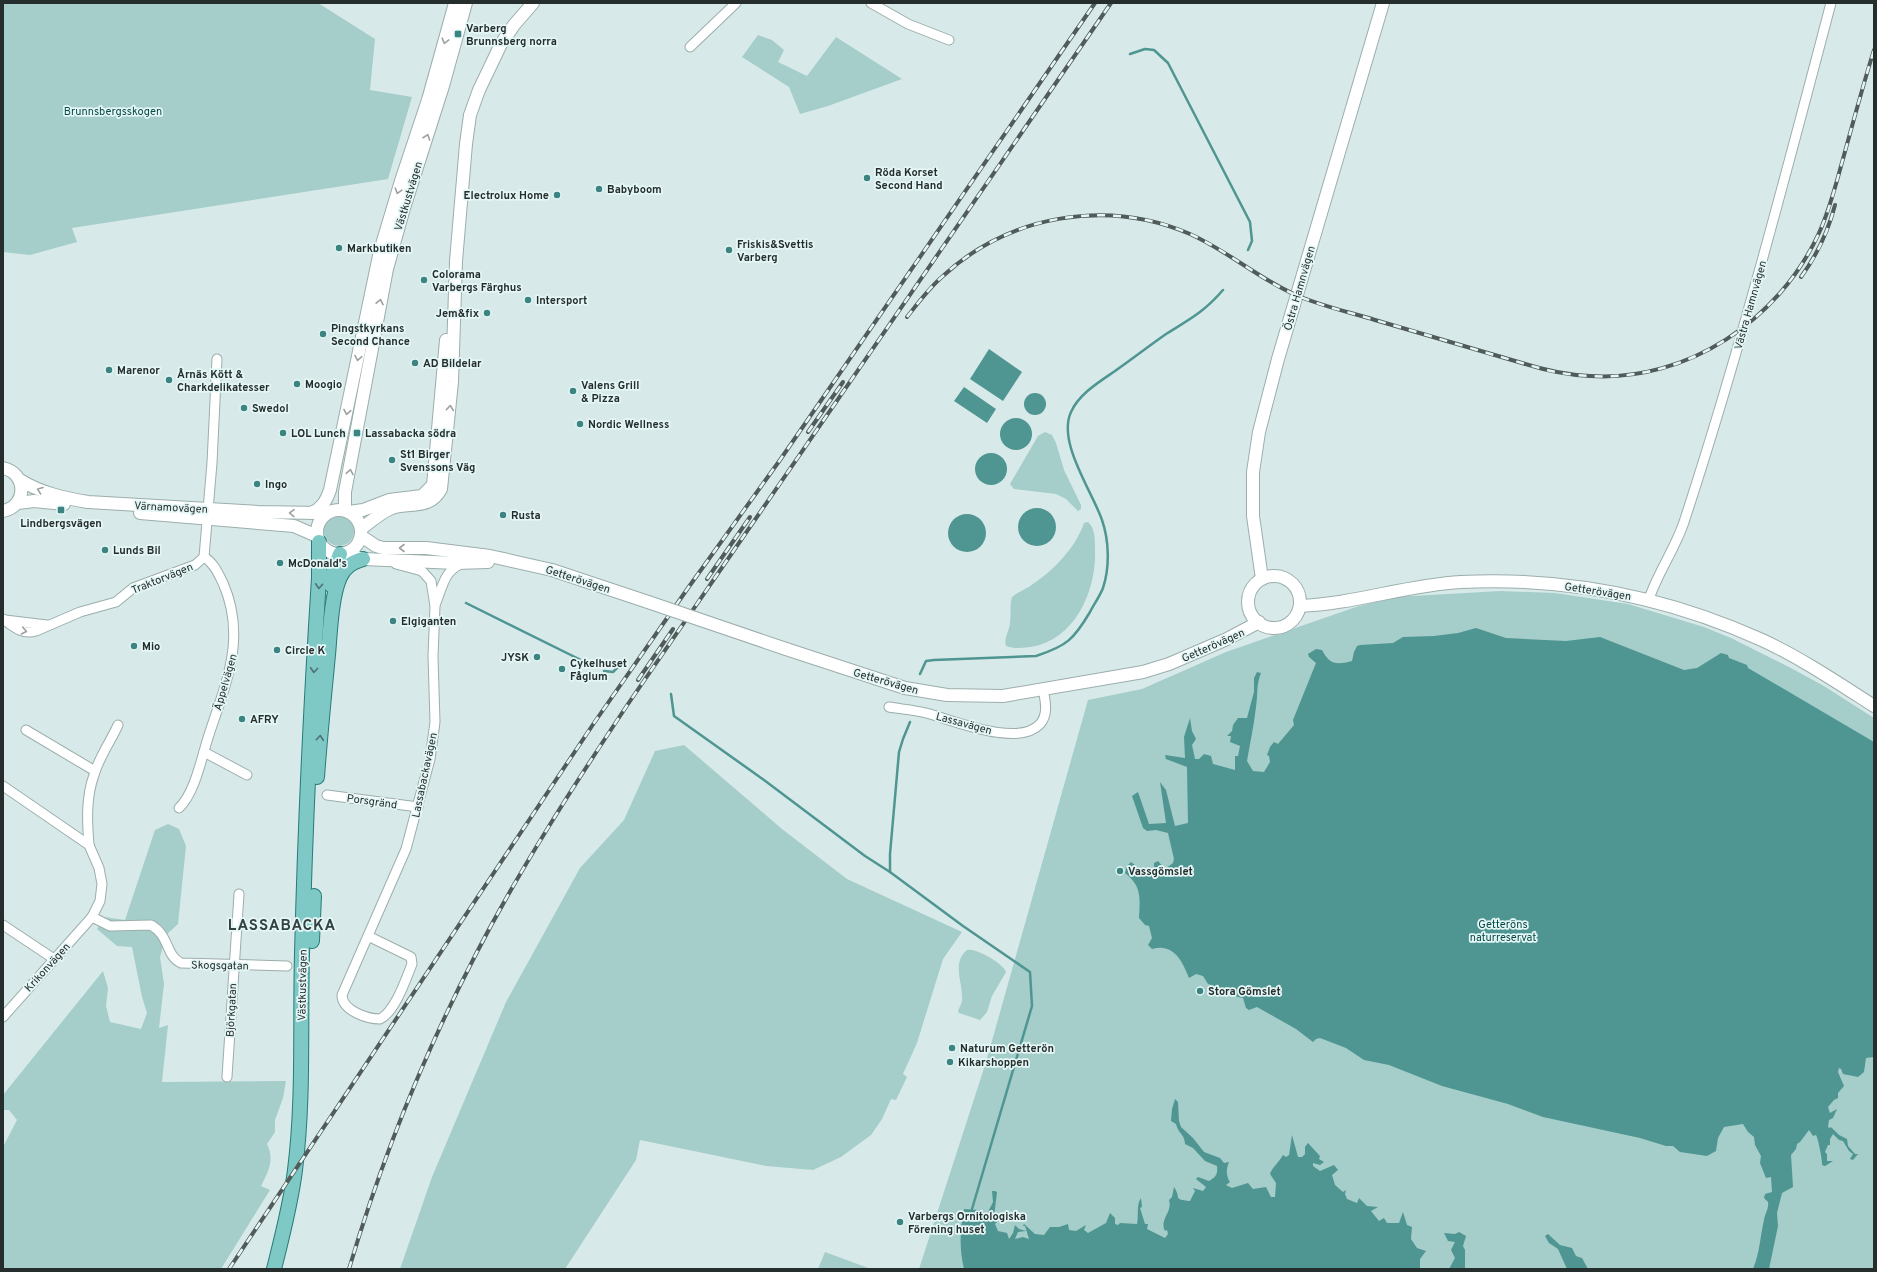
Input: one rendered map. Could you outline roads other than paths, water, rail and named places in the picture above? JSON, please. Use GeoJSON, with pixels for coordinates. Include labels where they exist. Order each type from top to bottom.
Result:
{"type":"FeatureCollection","features":[{"type":"Feature","properties":{"kind":"main road","name":"Västkustvägen"},"geometry":{"type":"LineString","coordinates":[[274,1269],[287,1214],[295,1170],[299,1109],[307,802],[320,569],[318,539]]}},
{"type":"Feature","properties":{"kind":"main road","name":"Västkustvägen"},"geometry":{"type":"LineString","coordinates":[[283,1269],[302,1180],[306,1129],[316,794],[330,624],[331,579],[342,554]]}},
{"type":"Feature","properties":{"kind":"main road","name":"Västkustvägen"},"geometry":{"type":"LineString","coordinates":[[330,624],[340,577],[350,564],[369,560]]}},
{"type":"Feature","properties":{"kind":"street","name":"Västkustvägen"},"geometry":{"type":"LineString","coordinates":[[311,513],[319,509],[327,499],[342,436],[380,252],[401,181],[428,100],[455,3]]}},
{"type":"Feature","properties":{"kind":"street","name":"Västkustvägen"},"geometry":{"type":"LineString","coordinates":[[347,511],[346,492],[387,269],[404,208],[443,86],[466,3]]}},
{"type":"Feature","properties":{"kind":"street"},"geometry":{"type":"LineString","coordinates":[[456,261],[452,382],[441,488],[438,495],[425,504],[392,509],[384,512],[361,533],[353,549],[342,554],[326,550],[318,539],[319,521],[328,512],[363,510],[389,500],[422,496],[433,485],[448,320],[456,261],[466,144],[470,115],[478,90],[501,44],[514,25],[533,3]]}},
{"type":"Feature","properties":{"kind":"street"},"geometry":{"type":"LineString","coordinates":[[690,47],[736,3]]}},
{"type":"Feature","properties":{"kind":"street"},"geometry":{"type":"LineString","coordinates":[[871,3],[908,24],[949,40]]}},
{"type":"Feature","properties":{"kind":"street","name":"Östra Hamnvägen"},"geometry":{"type":"LineString","coordinates":[[1262,579],[1253,516],[1253,472],[1259,432],[1278,359],[1383,3]]}},
{"type":"Feature","properties":{"kind":"street","name":"Västra Hamnvägen"},"geometry":{"type":"LineString","coordinates":[[1649,599],[1656,580],[1679,534],[1727,386],[1770,235],[1831,3]]}},
{"type":"Feature","properties":{"kind":"street","name":"Traktorvägen"},"geometry":{"type":"LineString","coordinates":[[3,619],[47,625],[80,612],[116,602],[133,588],[195,565],[204,557],[217,359]]}},
{"type":"Feature","properties":{"kind":"street","name":"Västkustvägen"},"geometry":{"type":"LineString","coordinates":[[328,512],[335,500],[342,436]]}},
{"type":"Feature","properties":{"kind":"street","name":"Värnamovägen"},"geometry":{"type":"LineString","coordinates":[[5,466],[20,480],[38,490],[74,500],[208,514],[284,528],[305,536],[315,548],[320,569]]}},
{"type":"Feature","properties":{"kind":"street"},"geometry":{"type":"LineString","coordinates":[[4,513],[18,503],[22,490],[20,480]]}},
{"type":"Feature","properties":{"kind":"street","name":"Värnamovägen"},"geometry":{"type":"LineString","coordinates":[[18,503],[52,503],[208,514],[328,512]]}},
{"type":"Feature","properties":{"kind":"street"},"geometry":{"type":"LineString","coordinates":[[347,511],[357,519],[361,533]]}},
{"type":"Feature","properties":{"kind":"street","name":"Värnamovägen"},"geometry":{"type":"LineString","coordinates":[[247,522],[294,526],[318,539]]}},
{"type":"Feature","properties":{"kind":"street","name":"Getterövägen"},"geometry":{"type":"LineString","coordinates":[[361,533],[376,546],[383,548],[437,556],[464,563],[517,562]]}},
{"type":"Feature","properties":{"kind":"street","name":"Getterövägen"},"geometry":{"type":"LineString","coordinates":[[342,554],[369,560],[437,556],[490,556],[552,570],[883,682],[925,692],[953,695],[986,696],[1021,694],[1143,672],[1169,664],[1227,639],[1259,622]]}},
{"type":"Feature","properties":{"kind":"street"},"geometry":{"type":"LineString","coordinates":[[435,606],[431,581],[437,556]]}},
{"type":"Feature","properties":{"kind":"street"},"geometry":{"type":"LineString","coordinates":[[437,556],[442,582]]}},
{"type":"Feature","properties":{"kind":"street","name":"Äppelvägen"},"geometry":{"type":"LineString","coordinates":[[179,808],[189,795],[204,752],[230,673],[235,640],[231,605],[227,592],[215,567],[204,557]]}},
{"type":"Feature","properties":{"kind":"street"},"geometry":{"type":"LineString","coordinates":[[369,560],[422,571],[431,581]]}},
{"type":"Feature","properties":{"kind":"street"},"geometry":{"type":"LineString","coordinates":[[435,606],[442,582],[452,569],[464,563]]}},
{"type":"Feature","properties":{"kind":"street"},"geometry":{"type":"LineString","coordinates":[[1273,576],[1290,581],[1299,595],[1300,606],[1295,617],[1286,624],[1269,627],[1259,622],[1251,614],[1249,597],[1254,586],[1262,579],[1273,576]]}},
{"type":"Feature","properties":{"kind":"street","name":"Getterövägen"},"geometry":{"type":"LineString","coordinates":[[1300,606],[1346,602],[1414,588],[1482,582],[1518,581],[1578,586],[1649,599],[1694,613],[1762,640],[1805,663],[1874,706]]}},
{"type":"Feature","properties":{"kind":"street","name":"Lassabackavägen"},"geometry":{"type":"LineString","coordinates":[[368,936],[411,957],[412,960],[412,964],[393,1006],[389,1013],[380,1019],[368,1017],[349,1008],[342,999],[344,991],[368,936],[401,864],[418,807],[430,759],[435,722],[433,656],[435,606]]}},
{"type":"Feature","properties":{"kind":"street","name":"Lassavägen"},"geometry":{"type":"LineString","coordinates":[[889,707],[924,713],[986,730],[1014,733],[1031,731],[1041,723],[1046,713],[1044,689]]}},
{"type":"Feature","properties":{"kind":"street"},"geometry":{"type":"LineString","coordinates":[[92,917],[100,901],[102,884],[99,868],[89,845],[88,800],[95,771],[118,725]]}},
{"type":"Feature","properties":{"kind":"street"},"geometry":{"type":"LineString","coordinates":[[26,730],[95,771]]}},
{"type":"Feature","properties":{"kind":"street"},"geometry":{"type":"LineString","coordinates":[[204,752],[247,775]]}},
{"type":"Feature","properties":{"kind":"street"},"geometry":{"type":"LineString","coordinates":[[3,786],[89,845]]}},
{"type":"Feature","properties":{"kind":"street","name":"Porsgränd"},"geometry":{"type":"LineString","coordinates":[[326,795],[418,807]]}},
{"type":"Feature","properties":{"kind":"street","name":"Björkgatan"},"geometry":{"type":"LineString","coordinates":[[227,1077],[239,894]]}},
{"type":"Feature","properties":{"kind":"street","name":"Krikonvägen"},"geometry":{"type":"LineString","coordinates":[[3,1017],[92,917]]}},
{"type":"Feature","properties":{"kind":"street","name":"Skogsgatan"},"geometry":{"type":"LineString","coordinates":[[92,917],[110,926],[152,925],[164,935],[172,956],[181,963],[287,966]]}},
{"type":"Feature","properties":{"kind":"street"},"geometry":{"type":"LineString","coordinates":[[3,925],[54,959]]}},
{"type":"Feature","properties":{"kind":"water"},"geometry":{"type":"Polygon","coordinates":[[[989,349],[1022,372],[1003,401],[970,379],[989,349]]]}},
{"type":"Feature","properties":{"kind":"water"},"geometry":{"type":"Polygon","coordinates":[[[964,387],[996,409],[987,423],[954,401],[964,387]]]}},
{"type":"Feature","properties":{"kind":"water"},"geometry":{"type":"Polygon","coordinates":[[[1035,393],[1043,396],[1046,404],[1043,412],[1035,415],[1027,412],[1024,404],[1027,396],[1035,393]]]}},
{"type":"Feature","properties":{"kind":"water"},"geometry":{"type":"Polygon","coordinates":[[[1016,418],[1022,419],[1029,425],[1032,434],[1031,440],[1025,447],[1016,450],[1010,449],[1003,443],[1000,434],[1001,428],[1007,421],[1016,418]]]}},
{"type":"Feature","properties":{"kind":"water"},"geometry":{"type":"Polygon","coordinates":[[[991,453],[997,454],[1004,460],[1007,469],[1006,475],[1000,482],[991,485],[985,484],[978,478],[975,469],[976,463],[982,456],[991,453]]]}},
{"type":"Feature","properties":{"kind":"water"},"geometry":{"type":"Polygon","coordinates":[[[1037,508],[1047,511],[1053,517],[1056,527],[1053,537],[1047,543],[1037,546],[1027,543],[1021,537],[1018,527],[1021,517],[1027,511],[1037,508]]]}},
{"type":"Feature","properties":{"kind":"water"},"geometry":{"type":"Polygon","coordinates":[[[967,514],[977,517],[983,523],[986,533],[983,543],[977,549],[967,552],[957,549],[951,543],[948,533],[951,523],[957,517],[967,514]]]}},
{"type":"Feature","properties":{"kind":"water"},"geometry":{"type":"Polygon","coordinates":[[[1476,628],[1506,638],[1566,641],[1600,637],[1684,670],[1697,668],[1721,653],[1728,655],[1729,658],[1747,665],[1748,668],[1874,742],[1874,1057],[1866,1058],[1864,1072],[1858,1077],[1843,1074],[1839,1068],[1838,1072],[1844,1086],[1838,1093],[1838,1098],[1828,1107],[1830,1113],[1837,1109],[1833,1118],[1829,1120],[1828,1127],[1831,1127],[1839,1135],[1847,1139],[1848,1146],[1855,1154],[1858,1154],[1853,1160],[1850,1159],[1853,1154],[1849,1151],[1843,1141],[1839,1140],[1833,1134],[1830,1139],[1830,1145],[1828,1145],[1825,1152],[1827,1154],[1827,1161],[1833,1161],[1825,1166],[1822,1165],[1816,1135],[1813,1136],[1809,1130],[1797,1144],[1796,1149],[1791,1155],[1793,1187],[1782,1193],[1777,1213],[1778,1226],[1769,1269],[1753,1269],[1757,1257],[1764,1218],[1768,1207],[1768,1202],[1764,1198],[1765,1194],[1772,1192],[1771,1177],[1766,1178],[1760,1163],[1761,1156],[1755,1145],[1754,1137],[1748,1132],[1743,1124],[1724,1127],[1718,1138],[1716,1151],[1707,1156],[1680,1152],[1673,1146],[1666,1146],[1640,1138],[1543,1117],[1508,1104],[1442,1086],[1389,1065],[1364,1060],[1346,1048],[1320,1038],[1313,1042],[1296,1029],[1257,1007],[1249,1010],[1246,1008],[1243,998],[1220,993],[1217,987],[1208,984],[1203,976],[1196,974],[1189,978],[1176,954],[1166,948],[1152,949],[1148,945],[1152,938],[1149,926],[1145,925],[1139,918],[1139,893],[1131,878],[1125,873],[1127,866],[1131,862],[1140,869],[1154,869],[1154,863],[1158,861],[1165,869],[1173,863],[1174,859],[1168,833],[1156,830],[1147,831],[1143,828],[1132,796],[1138,792],[1149,824],[1166,823],[1160,782],[1166,790],[1175,826],[1188,823],[1187,767],[1166,759],[1165,755],[1185,758],[1184,737],[1190,718],[1192,731],[1196,739],[1192,745],[1195,759],[1199,759],[1204,754],[1211,756],[1213,764],[1235,770],[1235,756],[1238,756],[1240,746],[1230,742],[1231,736],[1227,736],[1232,731],[1233,725],[1238,718],[1247,718],[1254,692],[1254,678],[1257,672],[1261,673],[1258,682],[1255,714],[1247,761],[1253,771],[1264,772],[1270,762],[1269,756],[1267,755],[1270,747],[1274,742],[1278,744],[1294,725],[1293,720],[1316,663],[1309,657],[1308,654],[1316,649],[1322,650],[1328,659],[1334,663],[1342,663],[1352,661],[1357,646],[1360,645],[1393,643],[1403,637],[1434,636],[1458,633],[1476,628]]]}},
{"type":"Feature","properties":{"kind":"water"},"geometry":{"type":"Polygon","coordinates":[[[1175,1099],[1178,1102],[1179,1121],[1181,1127],[1193,1138],[1204,1152],[1220,1158],[1224,1163],[1229,1162],[1227,1172],[1230,1182],[1226,1185],[1232,1188],[1248,1183],[1253,1189],[1266,1187],[1271,1197],[1275,1197],[1276,1183],[1270,1174],[1283,1155],[1286,1157],[1289,1155],[1292,1135],[1298,1157],[1302,1157],[1305,1154],[1305,1147],[1308,1143],[1320,1156],[1319,1159],[1324,1162],[1320,1165],[1313,1163],[1313,1166],[1320,1171],[1334,1165],[1338,1170],[1332,1175],[1335,1185],[1343,1192],[1346,1190],[1345,1194],[1347,1199],[1357,1203],[1359,1198],[1367,1206],[1378,1207],[1371,1211],[1379,1221],[1384,1218],[1387,1223],[1399,1223],[1403,1212],[1407,1225],[1412,1227],[1411,1239],[1417,1248],[1426,1251],[1420,1259],[1420,1269],[964,1269],[961,1254],[961,1239],[964,1209],[978,1210],[987,1214],[993,1202],[992,1191],[997,1192],[994,1217],[997,1222],[995,1224],[998,1231],[1007,1233],[1009,1239],[1013,1233],[1015,1225],[1019,1229],[1026,1231],[1018,1232],[1015,1239],[1023,1237],[1029,1239],[1025,1226],[1023,1226],[1024,1224],[1035,1234],[1044,1235],[1050,1227],[1059,1227],[1068,1224],[1069,1230],[1076,1231],[1086,1225],[1084,1230],[1088,1233],[1106,1223],[1110,1213],[1115,1218],[1115,1224],[1137,1224],[1139,1201],[1141,1198],[1142,1207],[1140,1208],[1145,1224],[1148,1224],[1147,1229],[1165,1238],[1168,1234],[1167,1230],[1165,1231],[1164,1223],[1170,1204],[1169,1200],[1172,1197],[1174,1187],[1179,1199],[1190,1201],[1195,1191],[1193,1188],[1203,1191],[1206,1187],[1196,1179],[1198,1177],[1209,1181],[1215,1177],[1217,1173],[1217,1166],[1205,1161],[1193,1148],[1185,1144],[1184,1138],[1178,1130],[1176,1124],[1171,1121],[1175,1099]]]}},
{"type":"Feature","properties":{"kind":"water"},"geometry":{"type":"Polygon","coordinates":[[[1459,1232],[1466,1236],[1463,1246],[1465,1250],[1465,1269],[1449,1269],[1455,1258],[1451,1250],[1455,1242],[1448,1241],[1444,1233],[1455,1234],[1459,1232]]]}},
{"type":"Feature","properties":{"kind":"water"},"geometry":{"type":"Polygon","coordinates":[[[1548,1234],[1560,1245],[1572,1248],[1576,1256],[1582,1258],[1588,1269],[1567,1269],[1558,1249],[1549,1243],[1545,1236],[1548,1234]]]}},
{"type":"Feature","properties":{"kind":"waterway"},"geometry":{"type":"LineString","coordinates":[[1130,54],[1145,49],[1154,50],[1168,63],[1250,222],[1252,241],[1248,250]]}},
{"type":"Feature","properties":{"kind":"waterway"},"geometry":{"type":"LineString","coordinates":[[920,674],[926,661],[1036,656],[1062,645],[1079,629],[1103,588],[1107,571],[1108,554],[1102,520],[1072,452],[1068,424],[1071,412],[1079,400],[1090,389],[1166,334],[1196,315],[1223,290]]}},
{"type":"Feature","properties":{"kind":"waterway"},"geometry":{"type":"LineString","coordinates":[[466,603],[589,664]]}},
{"type":"Feature","properties":{"kind":"waterway"},"geometry":{"type":"LineString","coordinates":[[604,671],[613,672],[622,663]]}},
{"type":"Feature","properties":{"kind":"waterway"},"geometry":{"type":"LineString","coordinates":[[671,694],[674,716],[764,780],[865,856],[890,872]]}},
{"type":"Feature","properties":{"kind":"waterway"},"geometry":{"type":"LineString","coordinates":[[910,722],[899,752],[890,854],[890,872],[963,926],[1030,972],[1032,1006],[972,1209]]}},
{"type":"Feature","properties":{"kind":"railway"},"geometry":{"type":"LineString","coordinates":[[229,1269],[594,723],[688,588],[780,460],[1095,3]]}},
{"type":"Feature","properties":{"kind":"railway"},"geometry":{"type":"LineString","coordinates":[[349,1269],[375,1188],[421,1069],[476,954],[530,858],[568,796],[628,704],[1111,3]]}},
{"type":"Feature","properties":{"kind":"railway"},"geometry":{"type":"LineString","coordinates":[[907,317],[928,291],[943,276],[969,255],[998,239],[1028,226],[1060,219],[1093,215],[1126,217],[1158,223],[1190,234],[1217,248],[1269,281],[1306,299],[1335,309],[1530,366],[1564,373],[1590,376],[1626,375],[1662,368],[1695,356],[1726,339],[1755,318],[1780,293],[1802,264],[1823,225],[1829,208],[1874,50]]}},
{"type":"Feature","properties":{"kind":"railway"},"geometry":{"type":"LineString","coordinates":[[1801,277],[1821,243],[1829,225],[1835,205]]}},
{"type":"Feature","properties":{"kind":"railway"},"geometry":{"type":"LineString","coordinates":[[808,432],[843,382]]}},
{"type":"Feature","properties":{"kind":"railway"},"geometry":{"type":"LineString","coordinates":[[707,579],[750,517]]}},
{"type":"Feature","properties":{"kind":"railway"},"geometry":{"type":"LineString","coordinates":[[638,680],[673,629]]}},
{"type":"Feature","properties":{"kind":"place","name":"Varberg Brunnsberg norra"},"geometry":{"type":"Point","coordinates":[458,34]}},
{"type":"Feature","properties":{"kind":"place","name":"Röda Korset Second Hand"},"geometry":{"type":"Point","coordinates":[867,178]}},
{"type":"Feature","properties":{"kind":"place","name":"Babyboom"},"geometry":{"type":"Point","coordinates":[599,189]}},
{"type":"Feature","properties":{"kind":"place","name":"Electrolux Home"},"geometry":{"type":"Point","coordinates":[557,195]}},
{"type":"Feature","properties":{"kind":"place","name":"Markbutiken"},"geometry":{"type":"Point","coordinates":[339,248]}},
{"type":"Feature","properties":{"kind":"place","name":"Friskis&Svettis Varberg"},"geometry":{"type":"Point","coordinates":[729,250]}},
{"type":"Feature","properties":{"kind":"place","name":"Colorama Varbergs Färghus"},"geometry":{"type":"Point","coordinates":[424,280]}},
{"type":"Feature","properties":{"kind":"place","name":"Intersport"},"geometry":{"type":"Point","coordinates":[528,300]}},
{"type":"Feature","properties":{"kind":"place","name":"Jem&fix"},"geometry":{"type":"Point","coordinates":[487,313]}},
{"type":"Feature","properties":{"kind":"place","name":"Pingstkyrkans Second Chance"},"geometry":{"type":"Point","coordinates":[323,334]}},
{"type":"Feature","properties":{"kind":"place","name":"AD Bildelar"},"geometry":{"type":"Point","coordinates":[415,363]}},
{"type":"Feature","properties":{"kind":"place","name":"Marenor"},"geometry":{"type":"Point","coordinates":[109,370]}},
{"type":"Feature","properties":{"kind":"place","name":"Årnäs Kött & Charkdelikatesser"},"geometry":{"type":"Point","coordinates":[169,380]}},
{"type":"Feature","properties":{"kind":"place","name":"Moogio"},"geometry":{"type":"Point","coordinates":[297,384]}},
{"type":"Feature","properties":{"kind":"place","name":"Valens Grill & Pizza"},"geometry":{"type":"Point","coordinates":[573,391]}},
{"type":"Feature","properties":{"kind":"place","name":"Swedol"},"geometry":{"type":"Point","coordinates":[244,408]}},
{"type":"Feature","properties":{"kind":"place","name":"Nordic Wellness"},"geometry":{"type":"Point","coordinates":[580,424]}},
{"type":"Feature","properties":{"kind":"place","name":"LOL Lunch"},"geometry":{"type":"Point","coordinates":[283,433]}},
{"type":"Feature","properties":{"kind":"place","name":"Lassabacka södra"},"geometry":{"type":"Point","coordinates":[357,433]}},
{"type":"Feature","properties":{"kind":"place","name":"St1 Birger Svenssons Väg"},"geometry":{"type":"Point","coordinates":[392,460]}},
{"type":"Feature","properties":{"kind":"place","name":"Ingo"},"geometry":{"type":"Point","coordinates":[257,484]}},
{"type":"Feature","properties":{"kind":"place","name":"Lindbergsvägen"},"geometry":{"type":"Point","coordinates":[61,510]}},
{"type":"Feature","properties":{"kind":"place","name":"Rusta"},"geometry":{"type":"Point","coordinates":[503,515]}},
{"type":"Feature","properties":{"kind":"place","name":"Lunds Bil"},"geometry":{"type":"Point","coordinates":[105,550]}},
{"type":"Feature","properties":{"kind":"place","name":"McDonald's"},"geometry":{"type":"Point","coordinates":[280,563]}},
{"type":"Feature","properties":{"kind":"place","name":"Elgiganten"},"geometry":{"type":"Point","coordinates":[393,621]}},
{"type":"Feature","properties":{"kind":"place","name":"Mio"},"geometry":{"type":"Point","coordinates":[134,646]}},
{"type":"Feature","properties":{"kind":"place","name":"Circle K"},"geometry":{"type":"Point","coordinates":[277,650]}},
{"type":"Feature","properties":{"kind":"place","name":"JYSK"},"geometry":{"type":"Point","coordinates":[537,657]}},
{"type":"Feature","properties":{"kind":"place","name":"Cykelhuset Fåglum"},"geometry":{"type":"Point","coordinates":[562,669]}},
{"type":"Feature","properties":{"kind":"place","name":"AFRY"},"geometry":{"type":"Point","coordinates":[242,719]}},
{"type":"Feature","properties":{"kind":"place","name":"Vassgömslet"},"geometry":{"type":"Point","coordinates":[1120,871]}},
{"type":"Feature","properties":{"kind":"place","name":"Stora Gömslet"},"geometry":{"type":"Point","coordinates":[1200,991]}},
{"type":"Feature","properties":{"kind":"place","name":"Naturum Getterön"},"geometry":{"type":"Point","coordinates":[952,1048]}},
{"type":"Feature","properties":{"kind":"place","name":"Kikarshoppen"},"geometry":{"type":"Point","coordinates":[950,1062]}},
{"type":"Feature","properties":{"kind":"place","name":"Varbergs Ornitologiska Förening huset"},"geometry":{"type":"Point","coordinates":[900,1222]}},
{"type":"Feature","properties":{"kind":"district","name":"LASSABACKA"},"geometry":{"type":"Point","coordinates":[282,925]}},
{"type":"Feature","properties":{"kind":"park label","name":"Brunnsbergsskogen"},"geometry":{"type":"Point","coordinates":[113,111]}},
{"type":"Feature","properties":{"kind":"park label","name":"Getteröns naturreservat"},"geometry":{"type":"Point","coordinates":[1503,930]}}]}
